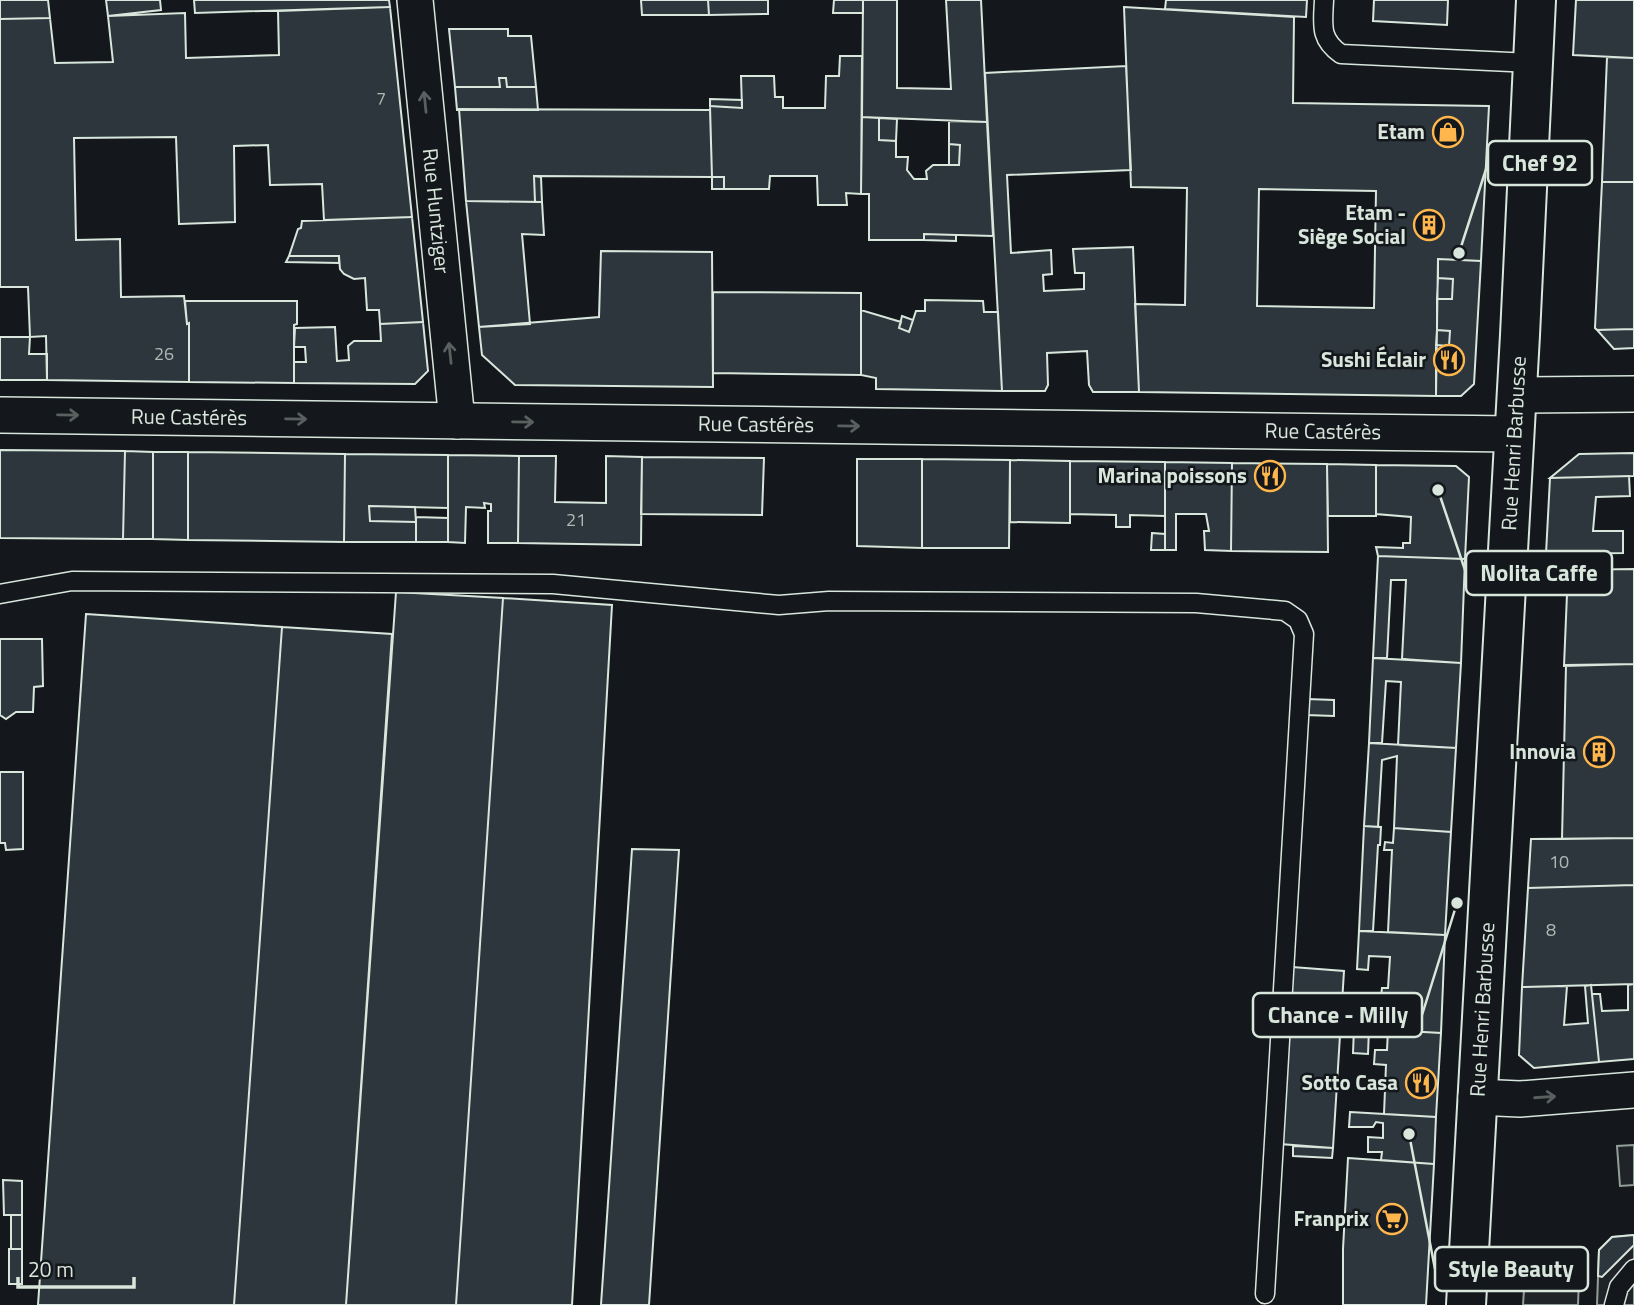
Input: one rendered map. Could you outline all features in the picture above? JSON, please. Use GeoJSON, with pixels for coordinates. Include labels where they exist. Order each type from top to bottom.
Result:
{"type":"FeatureCollection","features":[{"type":"Feature","properties":{"kind":"street","name":"Rue Huntziger"},"geometry":{"type":"LineString","coordinates":[[415,0],[457,421]]}},
{"type":"Feature","properties":{"kind":"street","name":"Rue Henri Barbusse"},"geometry":{"type":"LineString","coordinates":[[1466,1305],[1536,0]]}},
{"type":"Feature","properties":{"kind":"street"},"geometry":{"type":"LineString","coordinates":[[1516,395],[1634,394]]}},
{"type":"Feature","properties":{"kind":"street","name":"Rue Castérès"},"geometry":{"type":"LineString","coordinates":[[0,415],[1513,434]]}},
{"type":"Feature","properties":{"kind":"street"},"geometry":{"type":"LineString","coordinates":[[1476,1097],[1520,1099],[1634,1090]]}},
{"type":"Feature","properties":{"kind":"lane"},"geometry":{"type":"LineString","coordinates":[[1324,0],[1322,27],[1331,47],[1341,54],[1533,63]]}},
{"type":"Feature","properties":{"kind":"lane"},"geometry":{"type":"LineString","coordinates":[[0,594],[72,581],[553,584],[779,605],[829,601],[1196,603],[1285,611],[1298,620],[1304,634],[1265,1294]]}},
{"type":"Feature","properties":{"kind":"lane"},"geometry":{"type":"LineString","coordinates":[[1614,1305],[1619,1287],[1634,1269]]}},
{"type":"Feature","properties":{"kind":"shaded area"},"geometry":{"type":"Polygon","coordinates":[[[1634,1145],[1634,1185],[1620,1186],[1617,1146],[1634,1145]]]}},
{"type":"Feature","properties":{"kind":"shaded area"},"geometry":{"type":"Polygon","coordinates":[[[1634,1235],[1634,1305],[1597,1305],[1599,1250],[1612,1237],[1634,1235]]]}},
{"type":"Feature","properties":{"kind":"shaded area"},"geometry":{"type":"Polygon","coordinates":[[[1525,1275],[1579,1278],[1578,1305],[1523,1305],[1525,1275]]]}},
{"type":"Feature","properties":{"kind":"building"},"geometry":{"type":"Polygon","coordinates":[[[0,0],[48,0],[50,18],[0,19],[0,0]]]}},
{"type":"Feature","properties":{"kind":"building"},"geometry":{"type":"Polygon","coordinates":[[[106,0],[160,0],[161,10],[108,16],[106,0]]]}},
{"type":"Feature","properties":{"kind":"building"},"geometry":{"type":"Polygon","coordinates":[[[194,0],[389,0],[390,7],[195,13],[194,0]]]}},
{"type":"Feature","properties":{"kind":"building"},"geometry":{"type":"Polygon","coordinates":[[[641,0],[708,0],[709,15],[642,15],[641,0]]]}},
{"type":"Feature","properties":{"kind":"building"},"geometry":{"type":"Polygon","coordinates":[[[708,0],[768,0],[768,14],[709,15],[708,0]]]}},
{"type":"Feature","properties":{"kind":"building"},"geometry":{"type":"Polygon","coordinates":[[[834,0],[863,0],[863,13],[833,13],[834,0]]]}},
{"type":"Feature","properties":{"kind":"building"},"geometry":{"type":"Polygon","coordinates":[[[863,0],[897,0],[897,88],[951,89],[946,0],[981,0],[987,122],[862,117],[863,0]]]}},
{"type":"Feature","properties":{"kind":"building"},"geometry":{"type":"Polygon","coordinates":[[[1166,0],[1307,0],[1306,17],[1165,9],[1166,0]]]}},
{"type":"Feature","properties":{"kind":"building"},"geometry":{"type":"Polygon","coordinates":[[[1374,0],[1448,0],[1447,25],[1373,21],[1374,0]]]}},
{"type":"Feature","properties":{"kind":"building"},"geometry":{"type":"Polygon","coordinates":[[[1576,0],[1634,0],[1634,58],[1573,55],[1576,0]]]}},
{"type":"Feature","properties":{"kind":"building"},"geometry":{"type":"Polygon","coordinates":[[[390,7],[412,217],[324,220],[322,184],[270,185],[268,145],[234,146],[235,222],[179,224],[176,137],[74,138],[76,240],[120,239],[121,297],[184,296],[187,324],[189,323],[189,382],[47,380],[46,336],[30,337],[28,287],[0,287],[0,19],[50,18],[55,63],[113,62],[108,16],[185,13],[186,58],[279,55],[278,11],[390,7]]]}},
{"type":"Feature","properties":{"kind":"building","name":"Etam - Siège Social"},"geometry":{"type":"Polygon","coordinates":[[[1124,7],[1294,17],[1293,103],[1489,106],[1481,261],[1438,259],[1436,396],[1139,392],[1135,304],[1185,305],[1187,188],[1131,187],[1124,7]],[[1259,189],[1257,306],[1374,308],[1376,191],[1259,189]]]}},
{"type":"Feature","properties":{"kind":"building"},"geometry":{"type":"Polygon","coordinates":[[[449,29],[508,29],[508,36],[531,36],[536,87],[507,87],[506,78],[499,78],[500,87],[455,87],[449,29]]]}},
{"type":"Feature","properties":{"kind":"building"},"geometry":{"type":"Polygon","coordinates":[[[840,56],[862,56],[861,194],[846,193],[847,205],[818,205],[817,176],[770,176],[769,189],[724,189],[724,177],[712,177],[710,106],[742,108],[741,76],[774,76],[775,97],[783,97],[783,108],[825,108],[826,76],[839,76],[840,56]]]}},
{"type":"Feature","properties":{"kind":"building"},"geometry":{"type":"Polygon","coordinates":[[[1607,57],[1634,58],[1634,182],[1602,182],[1607,57]]]}},
{"type":"Feature","properties":{"kind":"building"},"geometry":{"type":"Polygon","coordinates":[[[1126,66],[1131,170],[1007,175],[1011,253],[1051,250],[1052,274],[1043,275],[1044,291],[1084,289],[1084,273],[1075,273],[1073,249],[1133,247],[1139,392],[1093,392],[1089,385],[1087,351],[1047,353],[1048,385],[1045,391],[1002,391],[985,73],[1126,66]]]}},
{"type":"Feature","properties":{"kind":"building"},"geometry":{"type":"Polygon","coordinates":[[[499,78],[506,78],[507,87],[536,87],[538,110],[457,110],[455,87],[500,87],[499,78]]]}},
{"type":"Feature","properties":{"kind":"building"},"geometry":{"type":"Polygon","coordinates":[[[710,99],[742,100],[742,108],[710,106],[710,99]]]}},
{"type":"Feature","properties":{"kind":"building"},"geometry":{"type":"Polygon","coordinates":[[[459,109],[710,110],[712,177],[534,176],[535,202],[466,201],[459,109]]]}},
{"type":"Feature","properties":{"kind":"building"},"geometry":{"type":"Polygon","coordinates":[[[862,117],[879,118],[879,140],[896,141],[896,157],[908,157],[907,170],[914,179],[927,179],[926,171],[933,165],[959,165],[960,145],[949,144],[949,121],[987,122],[993,236],[924,234],[924,240],[869,240],[869,194],[861,194],[862,117]]]}},
{"type":"Feature","properties":{"kind":"building"},"geometry":{"type":"Polygon","coordinates":[[[879,118],[897,119],[896,141],[879,140],[879,118]]]}},
{"type":"Feature","properties":{"kind":"building"},"geometry":{"type":"Polygon","coordinates":[[[949,144],[960,145],[959,165],[949,165],[949,144]]]}},
{"type":"Feature","properties":{"kind":"building"},"geometry":{"type":"Polygon","coordinates":[[[534,176],[541,177],[542,202],[535,202],[534,176]]]}},
{"type":"Feature","properties":{"kind":"building"},"geometry":{"type":"Polygon","coordinates":[[[712,177],[724,177],[724,189],[712,189],[712,177]]]}},
{"type":"Feature","properties":{"kind":"building"},"geometry":{"type":"Polygon","coordinates":[[[1602,182],[1634,182],[1634,329],[1595,328],[1602,182]]]}},
{"type":"Feature","properties":{"kind":"building"},"geometry":{"type":"Polygon","coordinates":[[[466,201],[542,202],[544,235],[522,234],[530,324],[479,327],[466,201]]]}},
{"type":"Feature","properties":{"kind":"building"},"geometry":{"type":"Polygon","coordinates":[[[412,217],[423,322],[380,324],[379,310],[367,310],[365,278],[354,279],[344,274],[340,269],[339,256],[289,256],[302,221],[412,217]]]}},
{"type":"Feature","properties":{"kind":"building"},"geometry":{"type":"Polygon","coordinates":[[[924,234],[956,235],[956,241],[924,240],[924,234]]]}},
{"type":"Feature","properties":{"kind":"building"},"geometry":{"type":"Polygon","coordinates":[[[601,251],[712,252],[713,387],[515,385],[482,355],[479,327],[599,317],[601,251]]]}},
{"type":"Feature","properties":{"kind":"building"},"geometry":{"type":"Polygon","coordinates":[[[289,256],[339,256],[339,263],[286,262],[289,256]]]}},
{"type":"Feature","properties":{"kind":"building"},"geometry":{"type":"Polygon","coordinates":[[[1438,259],[1481,261],[1474,384],[1461,396],[1436,396],[1436,345],[1449,346],[1450,331],[1437,330],[1437,299],[1452,299],[1453,279],[1438,278],[1438,259]]]}},
{"type":"Feature","properties":{"kind":"building"},"geometry":{"type":"Polygon","coordinates":[[[1438,278],[1453,279],[1452,299],[1437,299],[1438,278]]]}},
{"type":"Feature","properties":{"kind":"building"},"geometry":{"type":"Polygon","coordinates":[[[713,292],[861,293],[861,375],[713,373],[713,292]]]}},
{"type":"Feature","properties":{"kind":"building"},"geometry":{"type":"Polygon","coordinates":[[[925,300],[983,301],[984,312],[998,312],[1002,391],[876,389],[876,378],[861,375],[861,310],[901,322],[899,328],[909,332],[916,311],[925,311],[925,300]]]}},
{"type":"Feature","properties":{"kind":"building"},"geometry":{"type":"Polygon","coordinates":[[[185,301],[297,301],[297,324],[294,325],[294,383],[189,382],[189,323],[187,324],[185,301]]]}},
{"type":"Feature","properties":{"kind":"building"},"geometry":{"type":"Polygon","coordinates":[[[902,316],[913,320],[909,332],[899,328],[902,316]]]}},
{"type":"Feature","properties":{"kind":"building"},"geometry":{"type":"Polygon","coordinates":[[[423,322],[428,371],[415,384],[294,383],[294,362],[306,362],[305,347],[294,347],[295,328],[335,327],[337,361],[349,360],[348,346],[354,341],[381,341],[380,324],[423,322]]]}},
{"type":"Feature","properties":{"kind":"building"},"geometry":{"type":"Polygon","coordinates":[[[1634,329],[1634,348],[1614,349],[1597,330],[1634,329]]]}},
{"type":"Feature","properties":{"kind":"building"},"geometry":{"type":"Polygon","coordinates":[[[1437,330],[1450,331],[1449,346],[1436,345],[1437,330]]]}},
{"type":"Feature","properties":{"kind":"building"},"geometry":{"type":"Polygon","coordinates":[[[0,337],[30,337],[29,354],[47,354],[47,380],[0,380],[0,337]]]}},
{"type":"Feature","properties":{"kind":"building"},"geometry":{"type":"Polygon","coordinates":[[[0,450],[125,451],[123,539],[0,538],[0,450]]]}},
{"type":"Feature","properties":{"kind":"building"},"geometry":{"type":"Polygon","coordinates":[[[125,451],[153,452],[153,539],[123,539],[125,451]]]}},
{"type":"Feature","properties":{"kind":"building"},"geometry":{"type":"Polygon","coordinates":[[[153,452],[188,452],[188,540],[153,539],[153,452]]]}},
{"type":"Feature","properties":{"kind":"building"},"geometry":{"type":"Polygon","coordinates":[[[188,452],[345,454],[344,542],[188,540],[188,452]]]}},
{"type":"Feature","properties":{"kind":"building"},"geometry":{"type":"Polygon","coordinates":[[[1634,453],[1634,476],[1550,478],[1579,454],[1634,453]]]}},
{"type":"Feature","properties":{"kind":"building"},"geometry":{"type":"Polygon","coordinates":[[[345,454],[448,455],[448,508],[369,506],[370,521],[416,522],[416,542],[344,542],[345,454]]]}},
{"type":"Feature","properties":{"kind":"building"},"geometry":{"type":"Polygon","coordinates":[[[448,455],[519,456],[518,543],[488,543],[488,511],[491,511],[491,504],[484,503],[485,508],[466,507],[465,543],[448,542],[448,455]]]}},
{"type":"Feature","properties":{"kind":"building"},"geometry":{"type":"Polygon","coordinates":[[[519,456],[556,456],[555,502],[606,503],[606,456],[642,457],[641,545],[518,543],[519,456]]]}},
{"type":"Feature","properties":{"kind":"building"},"geometry":{"type":"Polygon","coordinates":[[[642,457],[764,458],[762,515],[641,514],[642,457]]]}},
{"type":"Feature","properties":{"kind":"building"},"geometry":{"type":"Polygon","coordinates":[[[857,459],[922,459],[922,548],[857,546],[857,459]]]}},
{"type":"Feature","properties":{"kind":"building"},"geometry":{"type":"Polygon","coordinates":[[[922,459],[1010,460],[1009,548],[922,548],[922,459]]]}},
{"type":"Feature","properties":{"kind":"building"},"geometry":{"type":"Polygon","coordinates":[[[1010,460],[1070,461],[1070,523],[1010,522],[1010,460]]]}},
{"type":"Feature","properties":{"kind":"building"},"geometry":{"type":"Polygon","coordinates":[[[1070,461],[1165,462],[1165,516],[1130,515],[1130,527],[1116,527],[1116,515],[1070,514],[1070,461]]]}},
{"type":"Feature","properties":{"kind":"building"},"geometry":{"type":"Polygon","coordinates":[[[1165,462],[1232,463],[1231,551],[1205,550],[1204,531],[1209,531],[1206,514],[1176,514],[1176,550],[1165,550],[1165,462]]]}},
{"type":"Feature","properties":{"kind":"building"},"geometry":{"type":"Polygon","coordinates":[[[1232,463],[1327,464],[1328,552],[1231,551],[1232,463]]]}},
{"type":"Feature","properties":{"kind":"building"},"geometry":{"type":"Polygon","coordinates":[[[1327,464],[1376,465],[1376,516],[1328,516],[1327,464]]]}},
{"type":"Feature","properties":{"kind":"building"},"geometry":{"type":"Polygon","coordinates":[[[1376,465],[1456,466],[1469,477],[1465,559],[1378,556],[1376,547],[1403,548],[1403,543],[1410,543],[1411,517],[1376,514],[1376,465]]]}},
{"type":"Feature","properties":{"kind":"building"},"geometry":{"type":"Polygon","coordinates":[[[1629,476],[1630,496],[1596,497],[1593,531],[1623,531],[1623,553],[1546,554],[1550,478],[1629,476]]]}},
{"type":"Feature","properties":{"kind":"building"},"geometry":{"type":"Polygon","coordinates":[[[369,506],[415,507],[416,522],[370,521],[369,506]]]}},
{"type":"Feature","properties":{"kind":"building"},"geometry":{"type":"Polygon","coordinates":[[[416,517],[448,518],[448,542],[416,542],[416,517]]]}},
{"type":"Feature","properties":{"kind":"building"},"geometry":{"type":"Polygon","coordinates":[[[1152,533],[1165,534],[1165,550],[1151,550],[1152,533]]]}},
{"type":"Feature","properties":{"kind":"building"},"geometry":{"type":"Polygon","coordinates":[[[1378,556],[1465,559],[1461,663],[1402,659],[1406,580],[1391,580],[1387,658],[1373,658],[1378,556]]]}},
{"type":"Feature","properties":{"kind":"building"},"geometry":{"type":"Polygon","coordinates":[[[1634,569],[1634,664],[1564,666],[1568,570],[1634,569]]]}},
{"type":"Feature","properties":{"kind":"building"},"geometry":{"type":"Polygon","coordinates":[[[396,592],[503,598],[456,1305],[346,1305],[396,592]]]}},
{"type":"Feature","properties":{"kind":"building"},"geometry":{"type":"Polygon","coordinates":[[[503,598],[612,605],[572,1305],[456,1305],[503,598]]]}},
{"type":"Feature","properties":{"kind":"building"},"geometry":{"type":"Polygon","coordinates":[[[86,614],[282,627],[234,1305],[38,1305],[86,614]]]}},
{"type":"Feature","properties":{"kind":"building"},"geometry":{"type":"Polygon","coordinates":[[[282,627],[392,634],[346,1305],[234,1305],[282,627]]]}},
{"type":"Feature","properties":{"kind":"building"},"geometry":{"type":"Polygon","coordinates":[[[0,639],[42,639],[43,686],[34,687],[33,712],[16,712],[6,719],[0,715],[0,639]]]}},
{"type":"Feature","properties":{"kind":"building"},"geometry":{"type":"Polygon","coordinates":[[[1373,658],[1461,663],[1456,748],[1398,745],[1401,682],[1386,681],[1382,743],[1369,743],[1373,658]]]}},
{"type":"Feature","properties":{"kind":"building","name":"Innovia"},"geometry":{"type":"Polygon","coordinates":[[[1634,664],[1634,838],[1562,839],[1566,665],[1634,664]]]}},
{"type":"Feature","properties":{"kind":"building"},"geometry":{"type":"Polygon","coordinates":[[[1307,699],[1334,700],[1334,716],[1306,715],[1307,699]]]}},
{"type":"Feature","properties":{"kind":"building"},"geometry":{"type":"Polygon","coordinates":[[[1369,743],[1456,748],[1451,832],[1394,828],[1397,756],[1382,760],[1378,827],[1364,826],[1369,743]]]}},
{"type":"Feature","properties":{"kind":"building"},"geometry":{"type":"Polygon","coordinates":[[[0,772],[23,772],[23,849],[6,850],[5,843],[0,843],[0,772]]]}},
{"type":"Feature","properties":{"kind":"building"},"geometry":{"type":"Polygon","coordinates":[[[1364,826],[1381,827],[1373,931],[1359,931],[1364,826]]]}},
{"type":"Feature","properties":{"kind":"building"},"geometry":{"type":"Polygon","coordinates":[[[1394,828],[1451,832],[1445,935],[1388,932],[1392,850],[1384,850],[1385,842],[1393,843],[1394,828]]]}},
{"type":"Feature","properties":{"kind":"building"},"geometry":{"type":"Polygon","coordinates":[[[1634,838],[1634,885],[1528,888],[1531,839],[1634,838]]]}},
{"type":"Feature","properties":{"kind":"building"},"geometry":{"type":"Polygon","coordinates":[[[632,849],[679,850],[649,1305],[601,1305],[632,849]]]}},
{"type":"Feature","properties":{"kind":"building"},"geometry":{"type":"Polygon","coordinates":[[[1634,885],[1634,984],[1522,987],[1528,888],[1634,885]]]}},
{"type":"Feature","properties":{"kind":"building"},"geometry":{"type":"Polygon","coordinates":[[[1359,931],[1445,935],[1441,1033],[1354,1028],[1354,1015],[1375,1016],[1376,1006],[1387,1007],[1387,997],[1381,996],[1382,988],[1388,988],[1390,957],[1369,956],[1368,970],[1357,969],[1359,931]]]}},
{"type":"Feature","properties":{"kind":"building"},"geometry":{"type":"Polygon","coordinates":[[[1292,967],[1344,971],[1333,1148],[1280,1144],[1292,967]]]}},
{"type":"Feature","properties":{"kind":"building"},"geometry":{"type":"Polygon","coordinates":[[[1634,984],[1634,1059],[1599,1062],[1592,994],[1600,994],[1602,1011],[1628,1010],[1628,985],[1634,984]]]}},
{"type":"Feature","properties":{"kind":"building"},"geometry":{"type":"Polygon","coordinates":[[[1591,985],[1599,1062],[1534,1068],[1519,1055],[1522,987],[1567,986],[1564,1025],[1588,1023],[1585,986],[1591,985]]]}},
{"type":"Feature","properties":{"kind":"building"},"geometry":{"type":"Polygon","coordinates":[[[1354,1028],[1369,1029],[1368,1054],[1353,1053],[1354,1028]]]}},
{"type":"Feature","properties":{"kind":"building"},"geometry":{"type":"Polygon","coordinates":[[[1388,1030],[1441,1033],[1436,1117],[1384,1114],[1386,1065],[1374,1064],[1375,1050],[1387,1050],[1388,1030]]]}},
{"type":"Feature","properties":{"kind":"building"},"geometry":{"type":"Polygon","coordinates":[[[1350,1112],[1436,1117],[1434,1164],[1381,1160],[1382,1152],[1368,1152],[1368,1137],[1383,1138],[1383,1123],[1376,1122],[1373,1127],[1349,1127],[1350,1112]]]}},
{"type":"Feature","properties":{"kind":"building"},"geometry":{"type":"Polygon","coordinates":[[[1293,1146],[1333,1148],[1332,1158],[1293,1156],[1293,1146]]]}},
{"type":"Feature","properties":{"kind":"building"},"geometry":{"type":"Polygon","coordinates":[[[1348,1158],[1434,1164],[1426,1305],[1343,1305],[1348,1158]]]}},
{"type":"Feature","properties":{"kind":"building"},"geometry":{"type":"Polygon","coordinates":[[[3,1180],[22,1181],[22,1215],[4,1215],[3,1180]]]}},
{"type":"Feature","properties":{"kind":"building"},"geometry":{"type":"Polygon","coordinates":[[[11,1215],[22,1215],[22,1249],[11,1249],[11,1215]]]}},
{"type":"Feature","properties":{"kind":"building"},"geometry":{"type":"Polygon","coordinates":[[[1634,1235],[1634,1245],[1602,1277],[1598,1276],[1599,1250],[1612,1237],[1634,1235]]]}},
{"type":"Feature","properties":{"kind":"building"},"geometry":{"type":"Polygon","coordinates":[[[9,1249],[22,1249],[22,1284],[9,1284],[9,1249]]]}},
{"type":"Feature","properties":{"kind":"place","name":"Etam"},"geometry":{"type":"Point","coordinates":[1448,132]}},
{"type":"Feature","properties":{"kind":"place","name":"Etam - Siège Social"},"geometry":{"type":"Point","coordinates":[1429,225]}},
{"type":"Feature","properties":{"kind":"place","name":"Chef 92"},"geometry":{"type":"Point","coordinates":[1459,253]}},
{"type":"Feature","properties":{"kind":"place","name":"Sushi Éclair"},"geometry":{"type":"Point","coordinates":[1449,360]}},
{"type":"Feature","properties":{"kind":"place","name":"Marina poissons"},"geometry":{"type":"Point","coordinates":[1270,476]}},
{"type":"Feature","properties":{"kind":"place","name":"Nolita Caffe"},"geometry":{"type":"Point","coordinates":[1438,490]}},
{"type":"Feature","properties":{"kind":"place","name":"Innovia"},"geometry":{"type":"Point","coordinates":[1599,752]}},
{"type":"Feature","properties":{"kind":"place","name":"Chance - Milly"},"geometry":{"type":"Point","coordinates":[1457,903]}},
{"type":"Feature","properties":{"kind":"place","name":"Sotto Casa"},"geometry":{"type":"Point","coordinates":[1421,1083]}},
{"type":"Feature","properties":{"kind":"place","name":"Style Beauty"},"geometry":{"type":"Point","coordinates":[1409,1134]}},
{"type":"Feature","properties":{"kind":"place","name":"Franprix"},"geometry":{"type":"Point","coordinates":[1392,1219]}}]}
